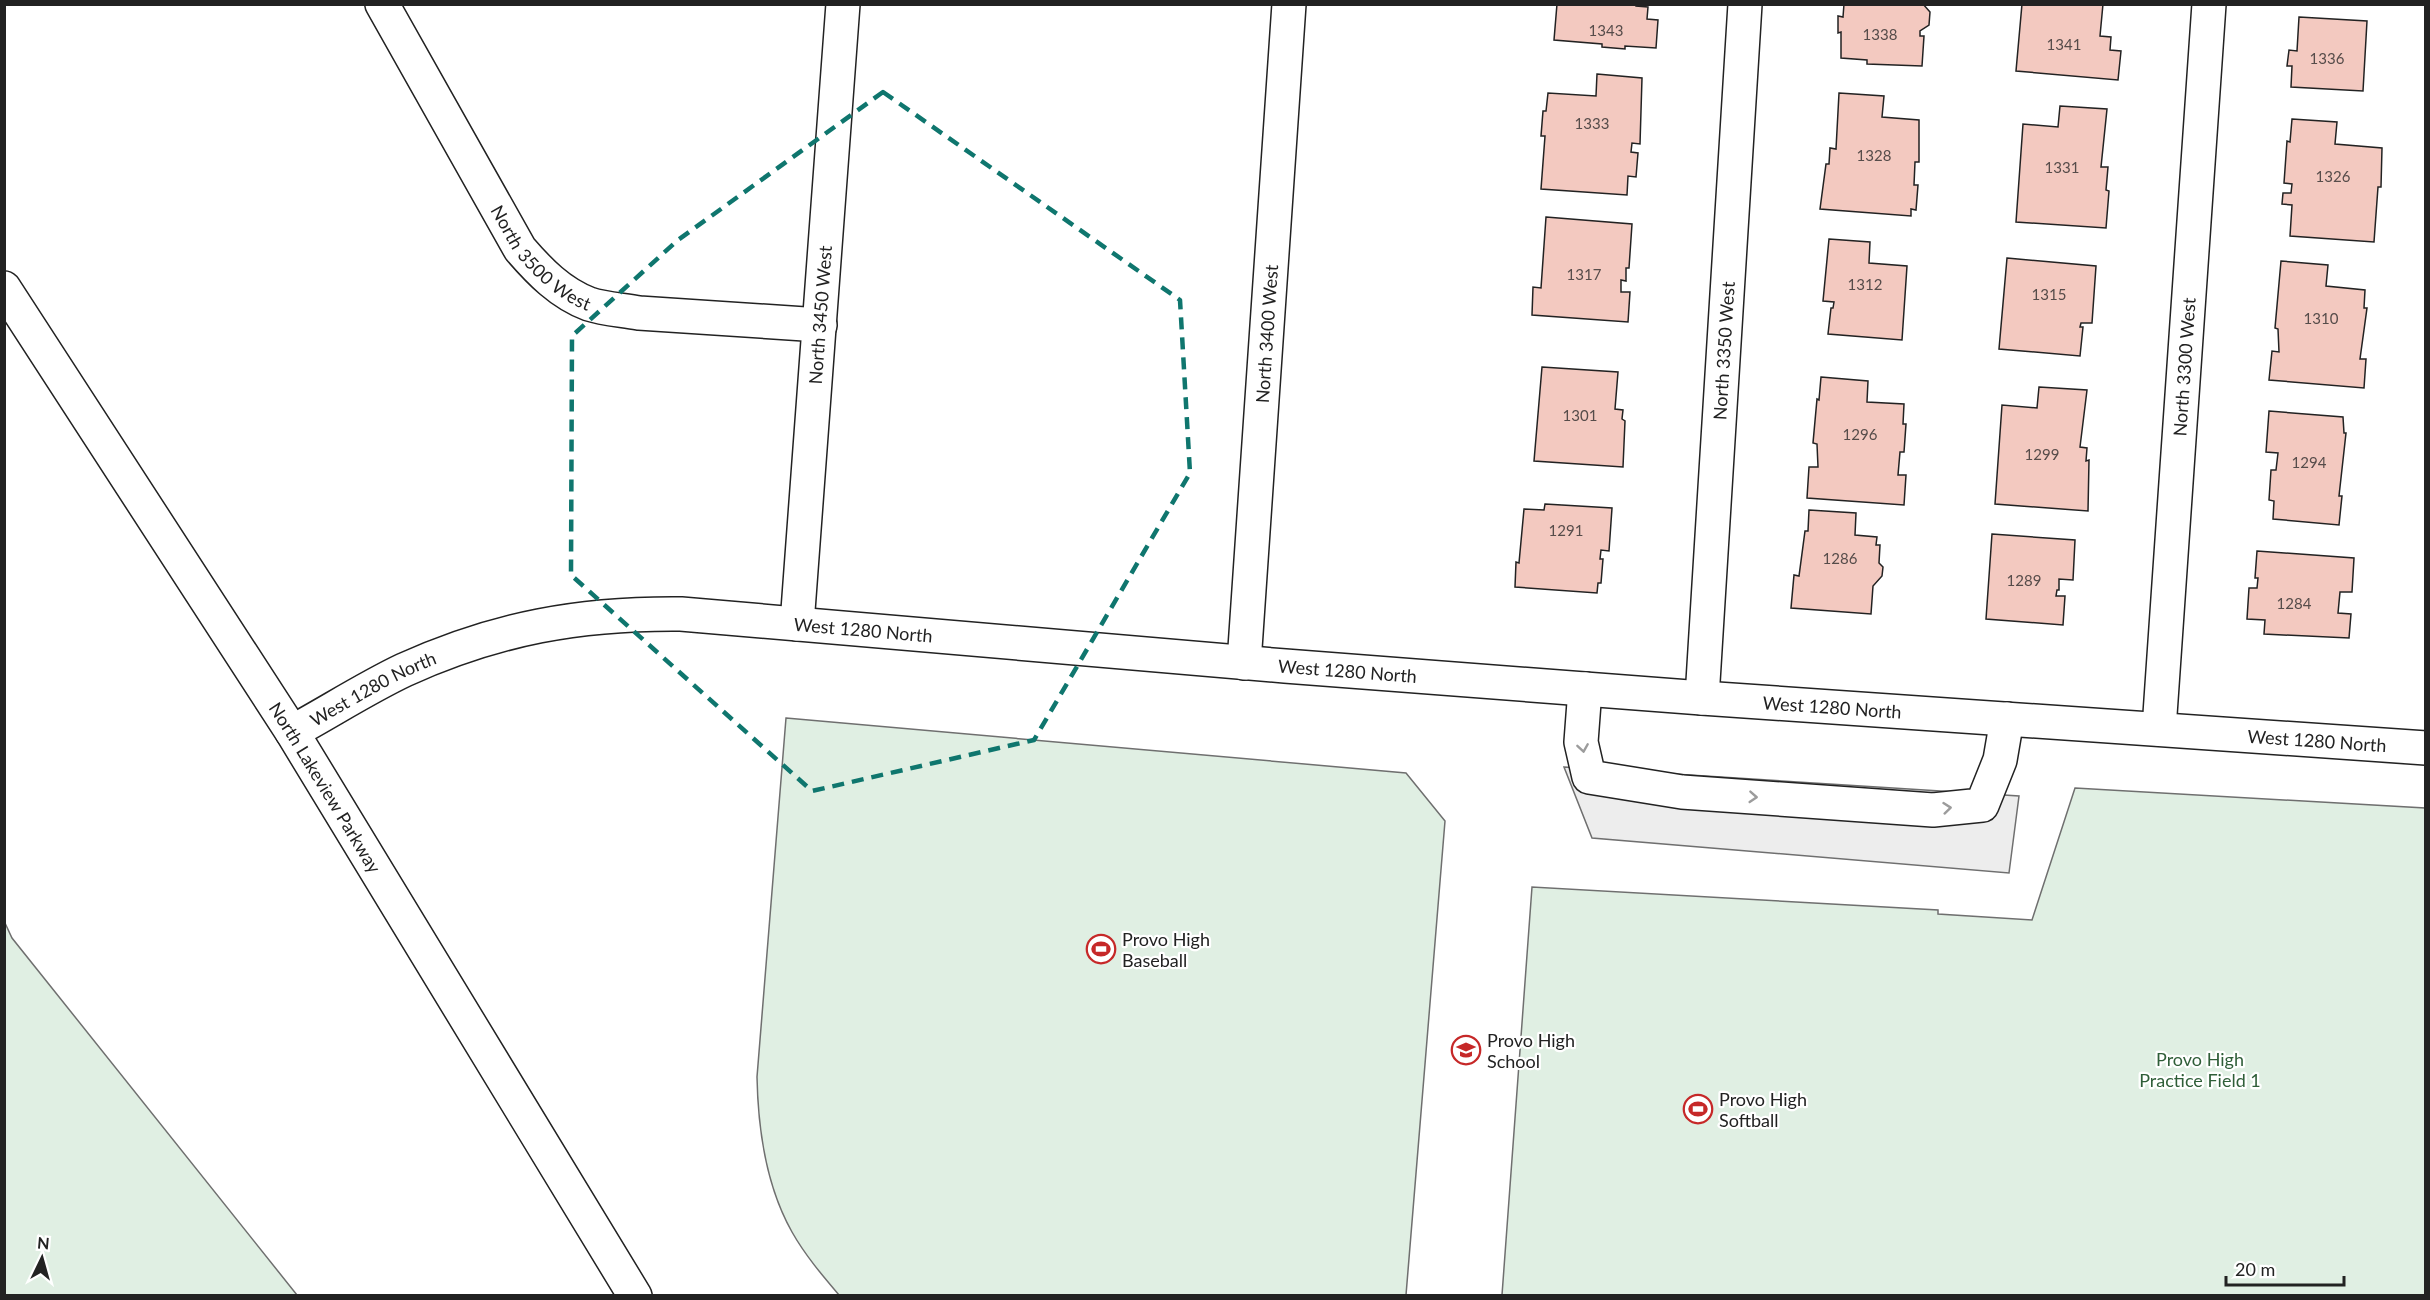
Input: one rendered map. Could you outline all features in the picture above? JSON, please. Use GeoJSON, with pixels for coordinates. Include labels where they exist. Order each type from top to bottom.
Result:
{"type":"FeatureCollection","features":[{"type":"Feature","properties":{"kind":"street","name":"North 3500 West"},"geometry":{"type":"LineString","coordinates":[[382,4],[520,249],[549,280],[589,304],[612,309],[639,313],[820,325]]}},
{"type":"Feature","properties":{"kind":"street","name":"North 3450 West"},"geometry":{"type":"LineString","coordinates":[[797,624],[843,4]]}},
{"type":"Feature","properties":{"kind":"street","name":"North 3400 West"},"geometry":{"type":"LineString","coordinates":[[1244,663],[1289,4]]}},
{"type":"Feature","properties":{"kind":"street","name":"North 3350 West"},"geometry":{"type":"LineString","coordinates":[[1702,698],[1745,4]]}},
{"type":"Feature","properties":{"kind":"street","name":"North 3300 West"},"geometry":{"type":"LineString","coordinates":[[2159,729],[2209,4]]}},
{"type":"Feature","properties":{"kind":"street","name":"North Lakeview Parkway"},"geometry":{"type":"LineString","coordinates":[[4,288],[291,732],[635,1296]]}},
{"type":"Feature","properties":{"kind":"street","name":"West 1280 North"},"geometry":{"type":"LineString","coordinates":[[291,732],[402,671],[491,637],[538,625],[585,617],[633,613],[681,614],[1244,663],[1702,698],[2426,748]]}},
{"type":"Feature","properties":{"kind":"street"},"geometry":{"type":"LineString","coordinates":[[1585,689],[1581,742],[1589,777],[1682,792],[1933,810],[1982,805],[2000,760],[2007,719]]}},
{"type":"Feature","properties":{"kind":"highlighted area"},"geometry":{"type":"Polygon","coordinates":[[[883,92],[1180,300],[1190,473],[1034,740],[812,791],[571,575],[572,336],[678,240],[883,92]]]}},
{"type":"Feature","properties":{"kind":"green space","name":"Provo High Baseball"},"geometry":{"type":"Polygon","coordinates":[[[786,718],[1406,773],[1445,821],[1406,1295],[839,1295],[802,1249],[783,1214],[765,1157],[759,1117],[757,1077],[786,718]]]}},
{"type":"Feature","properties":{"kind":"green space","name":"Provo High Practice Field 1"},"geometry":{"type":"Polygon","coordinates":[[[2075,788],[2425,808],[2425,1295],[1502,1295],[1532,887],[1938,910],[1938,914],[2032,920],[2075,788]]]}},
{"type":"Feature","properties":{"kind":"green space"},"geometry":{"type":"Polygon","coordinates":[[[5,923],[12,938],[297,1295],[5,1295],[5,923]]]}},
{"type":"Feature","properties":{"kind":"shaded area"},"geometry":{"type":"Polygon","coordinates":[[[1564,767],[2019,796],[2009,873],[1592,838],[1564,767]]]}},
{"type":"Feature","properties":{"kind":"building"},"geometry":{"type":"Polygon","coordinates":[[[1557,4],[1636,4],[1636,6],[1648,7],[1647,19],[1658,20],[1656,48],[1625,46],[1625,49],[1602,47],[1602,44],[1554,40],[1557,4]]]}},
{"type":"Feature","properties":{"kind":"building"},"geometry":{"type":"Polygon","coordinates":[[[1844,4],[1923,4],[1930,12],[1929,25],[1920,31],[1920,36],[1924,36],[1922,66],[1867,64],[1867,60],[1841,58],[1841,32],[1838,33],[1838,16],[1843,17],[1844,4]]]}},
{"type":"Feature","properties":{"kind":"building"},"geometry":{"type":"Polygon","coordinates":[[[2022,4],[2103,4],[2100,36],[2111,37],[2110,50],[2121,51],[2118,80],[2016,71],[2022,4]]]}},
{"type":"Feature","properties":{"kind":"building"},"geometry":{"type":"Polygon","coordinates":[[[2299,17],[2367,21],[2363,91],[2291,87],[2292,66],[2287,66],[2289,50],[2297,51],[2299,17]]]}},
{"type":"Feature","properties":{"kind":"building"},"geometry":{"type":"Polygon","coordinates":[[[1597,74],[1642,78],[1640,144],[1632,143],[1631,152],[1638,153],[1636,177],[1628,176],[1627,195],[1541,189],[1545,136],[1541,136],[1543,111],[1546,111],[1548,93],[1596,96],[1597,74]]]}},
{"type":"Feature","properties":{"kind":"building"},"geometry":{"type":"Polygon","coordinates":[[[1839,93],[1884,96],[1882,117],[1919,120],[1919,162],[1915,162],[1914,185],[1918,185],[1916,210],[1911,209],[1911,216],[1820,209],[1830,148],[1836,149],[1839,93]]]}},
{"type":"Feature","properties":{"kind":"building"},"geometry":{"type":"Polygon","coordinates":[[[2060,106],[2107,109],[2101,167],[2108,167],[2106,228],[2016,222],[2023,124],[2058,127],[2060,106]]]}},
{"type":"Feature","properties":{"kind":"building"},"geometry":{"type":"Polygon","coordinates":[[[2292,119],[2337,122],[2335,144],[2382,148],[2381,187],[2378,187],[2374,242],[2290,236],[2292,205],[2282,204],[2283,193],[2291,193],[2292,184],[2284,183],[2287,141],[2290,142],[2292,119]]]}},
{"type":"Feature","properties":{"kind":"building"},"geometry":{"type":"Polygon","coordinates":[[[1546,217],[1632,224],[1629,268],[1626,268],[1626,281],[1621,280],[1621,292],[1630,292],[1628,322],[1532,315],[1533,287],[1541,288],[1546,217]]]}},
{"type":"Feature","properties":{"kind":"building"},"geometry":{"type":"Polygon","coordinates":[[[1829,239],[1870,242],[1869,263],[1907,266],[1902,340],[1828,334],[1831,308],[1834,302],[1823,301],[1829,239]]]}},
{"type":"Feature","properties":{"kind":"building"},"geometry":{"type":"Polygon","coordinates":[[[2007,258],[2096,266],[2092,323],[2081,323],[2080,327],[2083,327],[2080,356],[1999,349],[2007,258]]]}},
{"type":"Feature","properties":{"kind":"building"},"geometry":{"type":"Polygon","coordinates":[[[2281,261],[2328,265],[2326,286],[2365,290],[2364,308],[2367,308],[2360,359],[2366,359],[2364,388],[2269,380],[2272,351],[2279,352],[2278,329],[2275,328],[2281,261]]]}},
{"type":"Feature","properties":{"kind":"building"},"geometry":{"type":"Polygon","coordinates":[[[1542,367],[1618,372],[1615,409],[1623,410],[1622,419],[1625,421],[1623,467],[1534,461],[1542,367]]]}},
{"type":"Feature","properties":{"kind":"building"},"geometry":{"type":"Polygon","coordinates":[[[1821,377],[1868,381],[1867,402],[1904,404],[1903,424],[1906,424],[1904,452],[1900,452],[1898,475],[1906,475],[1904,505],[1807,498],[1809,467],[1818,467],[1817,444],[1813,443],[1821,377]]]}},
{"type":"Feature","properties":{"kind":"building"},"geometry":{"type":"Polygon","coordinates":[[[2039,387],[2087,390],[2080,447],[2087,448],[2086,461],[2089,460],[2088,511],[1995,504],[2002,405],[2037,408],[2039,387]]]}},
{"type":"Feature","properties":{"kind":"building"},"geometry":{"type":"Polygon","coordinates":[[[2269,411],[2343,417],[2344,433],[2346,433],[2339,496],[2342,496],[2339,525],[2273,519],[2274,501],[2269,500],[2271,470],[2276,470],[2278,453],[2266,452],[2269,411]]]}},
{"type":"Feature","properties":{"kind":"building"},"geometry":{"type":"Polygon","coordinates":[[[1545,504],[1612,508],[1609,551],[1601,550],[1600,559],[1603,559],[1601,583],[1598,583],[1597,593],[1515,587],[1516,562],[1519,563],[1524,509],[1544,510],[1545,504]]]}},
{"type":"Feature","properties":{"kind":"building"},"geometry":{"type":"Polygon","coordinates":[[[1809,510],[1856,513],[1855,535],[1877,537],[1876,545],[1880,545],[1879,563],[1883,567],[1882,576],[1873,586],[1871,614],[1791,608],[1794,575],[1799,576],[1805,531],[1808,531],[1809,510]]]}},
{"type":"Feature","properties":{"kind":"building"},"geometry":{"type":"Polygon","coordinates":[[[1992,534],[2075,540],[2073,580],[2059,579],[2059,590],[2056,596],[2065,596],[2063,625],[1986,619],[1992,534]]]}},
{"type":"Feature","properties":{"kind":"building"},"geometry":{"type":"Polygon","coordinates":[[[2257,551],[2354,558],[2352,592],[2340,592],[2338,613],[2351,614],[2349,638],[2264,634],[2265,620],[2247,619],[2249,588],[2257,588],[2258,578],[2255,578],[2257,551]]]}},
{"type":"Feature","properties":{"kind":"place","name":"Provo High Baseball"},"geometry":{"type":"Point","coordinates":[1101,949]}},
{"type":"Feature","properties":{"kind":"place","name":"Provo High School"},"geometry":{"type":"Point","coordinates":[1466,1050]}},
{"type":"Feature","properties":{"kind":"place","name":"Provo High Softball"},"geometry":{"type":"Point","coordinates":[1698,1109]}}]}
